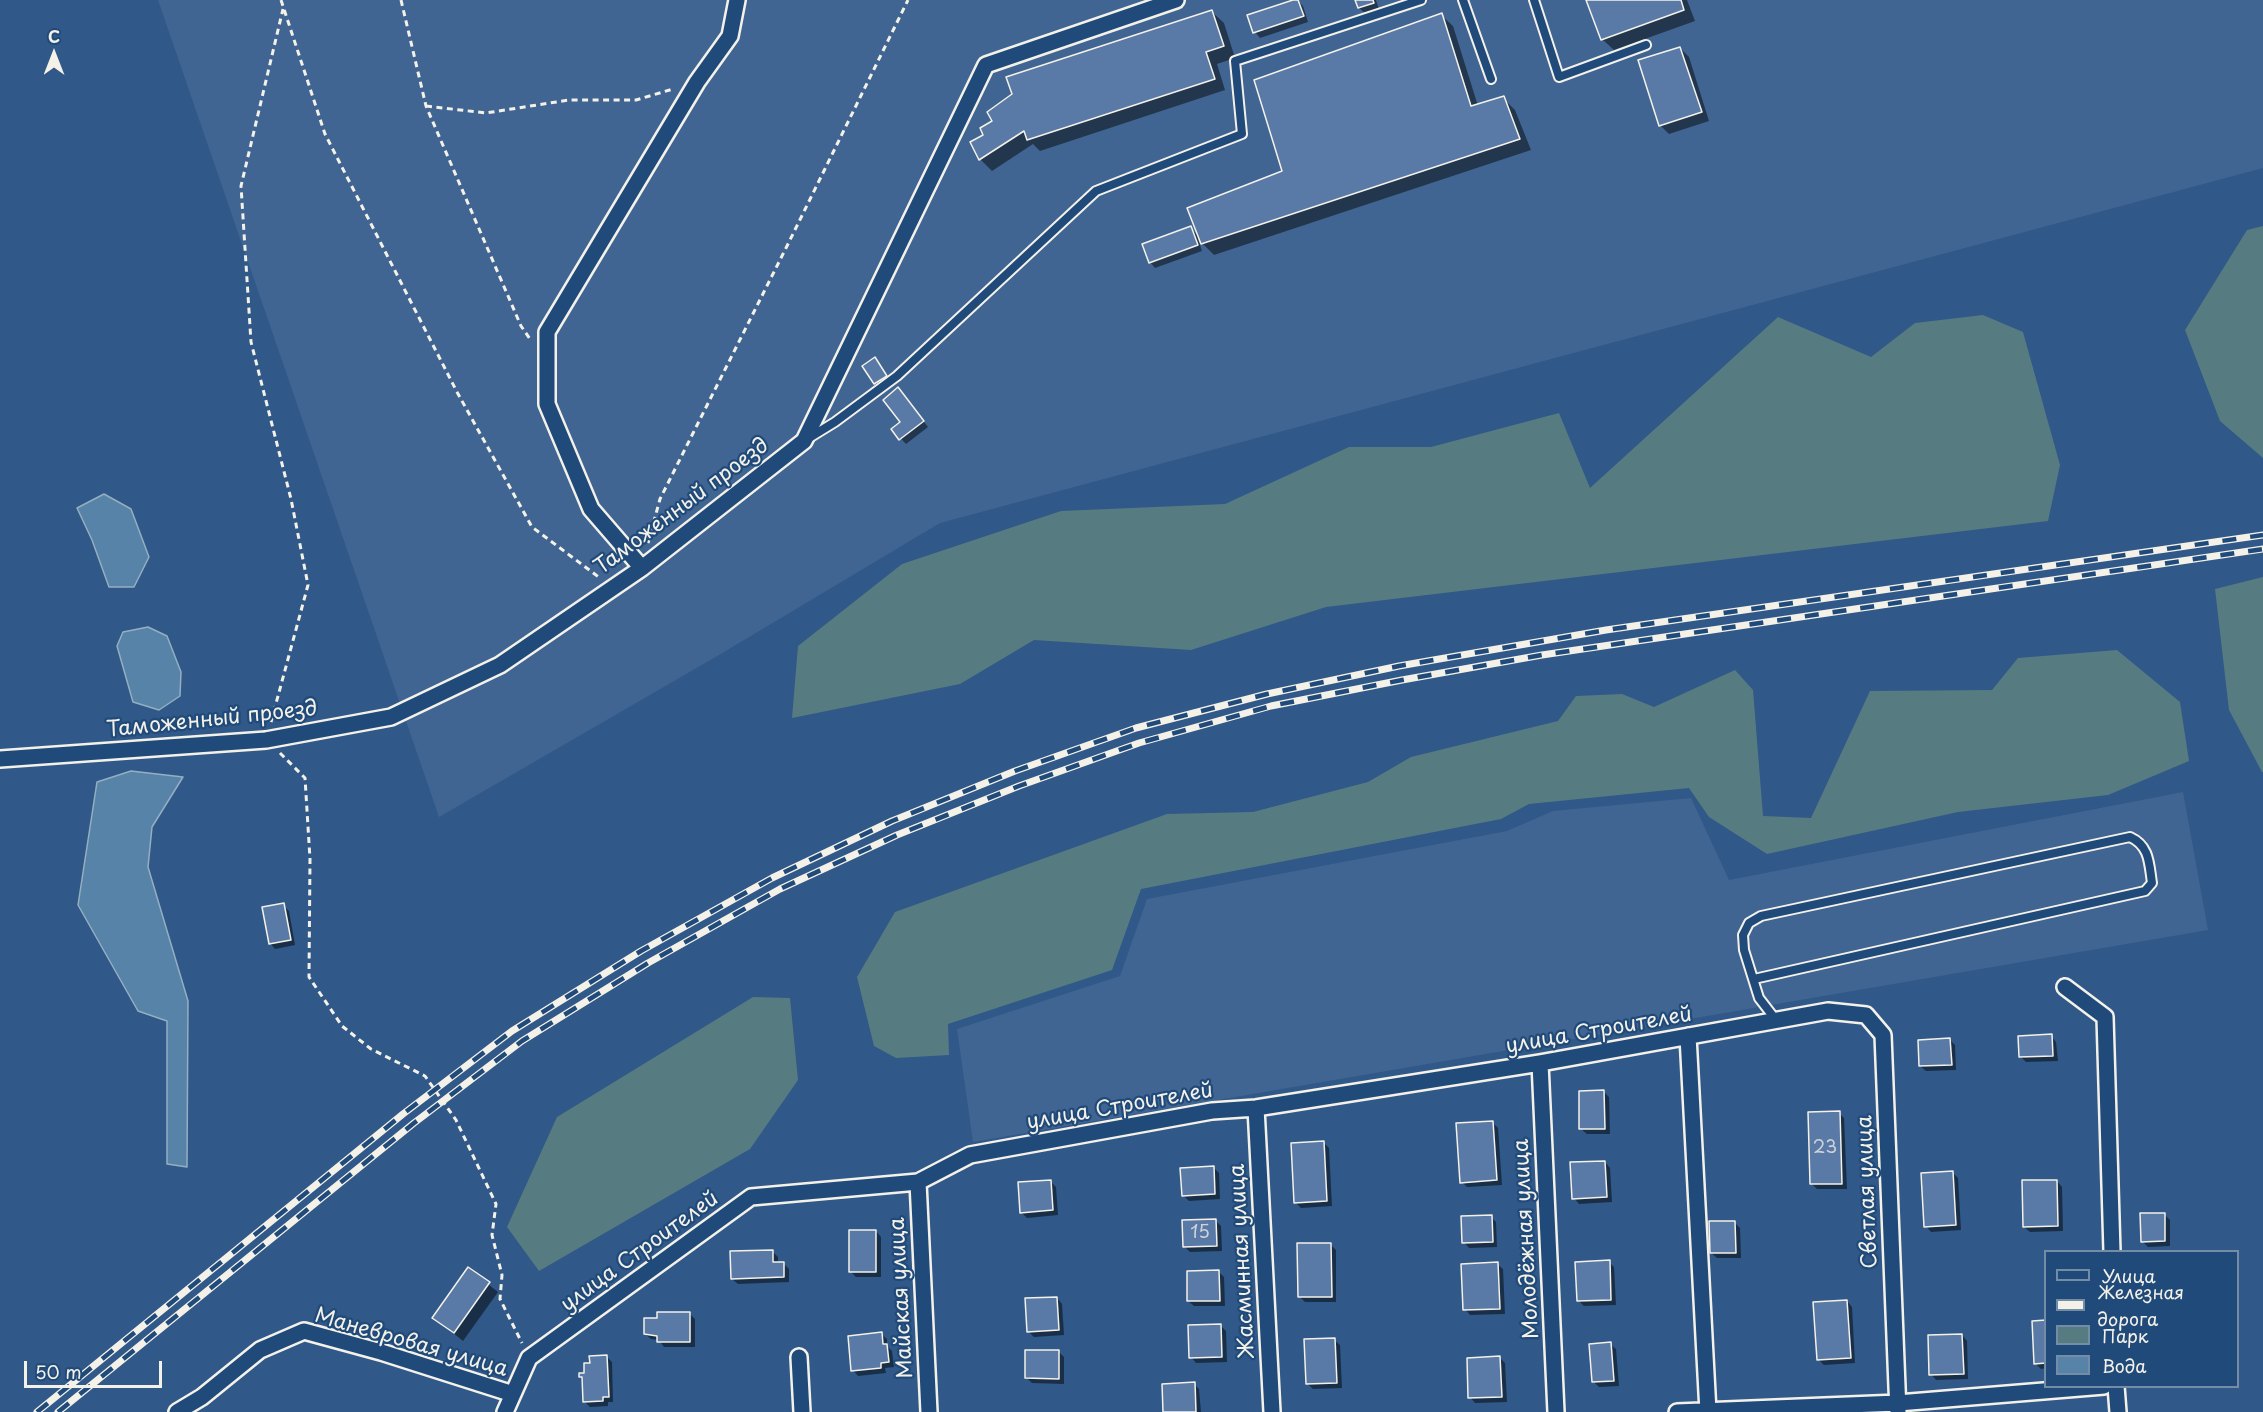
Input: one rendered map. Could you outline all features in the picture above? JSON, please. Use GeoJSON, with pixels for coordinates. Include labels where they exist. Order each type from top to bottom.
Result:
{"type":"FeatureCollection","features":[{"type":"Feature","properties":{"kind":"street"},"geometry":{"type":"LineString","coordinates":[[642,568],[591,509],[548,404],[548,332],[697,82],[730,36],[737,0]]}},
{"type":"Feature","properties":{"kind":"street","name":"Таможенный проезд"},"geometry":{"type":"LineString","coordinates":[[0,759],[266,740],[340,728],[391,717],[500,664],[642,568],[804,441],[986,65],[1176,0]]}},
{"type":"Feature","properties":{"kind":"street"},"geometry":{"type":"LineString","coordinates":[[2065,987],[2105,1017],[2112,1250]]}},
{"type":"Feature","properties":{"kind":"street","name":"улица Строителей"},"geometry":{"type":"LineString","coordinates":[[529,1358],[751,1197],[918,1182],[970,1155],[1212,1112],[1256,1108],[1540,1064],[1828,1011]]}},
{"type":"Feature","properties":{"kind":"street","name":"Светлая улица"},"geometry":{"type":"LineString","coordinates":[[1828,1011],[1866,1015],[1883,1035],[1898,1408]]}},
{"type":"Feature","properties":{"kind":"street"},"geometry":{"type":"LineString","coordinates":[[1688,1036],[1708,1411]]}},
{"type":"Feature","properties":{"kind":"street","name":"Молодёжная улица"},"geometry":{"type":"LineString","coordinates":[[1540,1064],[1556,1412]]}},
{"type":"Feature","properties":{"kind":"street","name":"Жасминная улица"},"geometry":{"type":"LineString","coordinates":[[1256,1108],[1272,1412]]}},
{"type":"Feature","properties":{"kind":"street","name":"Майская улица"},"geometry":{"type":"LineString","coordinates":[[918,1182],[929,1412]]}},
{"type":"Feature","properties":{"kind":"street","name":"Маневровая улица"},"geometry":{"type":"LineString","coordinates":[[177,1412],[202,1397],[260,1350],[303,1331],[381,1352],[513,1394]]}},
{"type":"Feature","properties":{"kind":"street"},"geometry":{"type":"LineString","coordinates":[[799,1357],[801,1412]]}},
{"type":"Feature","properties":{"kind":"street"},"geometry":{"type":"LineString","coordinates":[[505,1412],[529,1358]]}},
{"type":"Feature","properties":{"kind":"street"},"geometry":{"type":"LineString","coordinates":[[1677,1412],[1898,1408],[2085,1388]]}},
{"type":"Feature","properties":{"kind":"street"},"geometry":{"type":"LineString","coordinates":[[2116,1388],[2118,1412]]}},
{"type":"Feature","properties":{"kind":"lane"},"geometry":{"type":"LineString","coordinates":[[804,441],[835,422],[897,376],[1096,191],[1242,134],[1235,61],[1421,0]]}},
{"type":"Feature","properties":{"kind":"lane"},"geometry":{"type":"LineString","coordinates":[[1463,0],[1491,79]]}},
{"type":"Feature","properties":{"kind":"lane"},"geometry":{"type":"LineString","coordinates":[[1534,0],[1559,77],[1646,45]]}},
{"type":"Feature","properties":{"kind":"lane"},"geometry":{"type":"LineString","coordinates":[[1754,980],[2145,891],[2152,883],[2148,853],[2139,841],[2130,837],[1761,916],[1749,923],[1743,934],[1744,950],[1759,998],[1776,1020]]}},
{"type":"Feature","properties":{"kind":"path"},"geometry":{"type":"LineString","coordinates":[[280,0],[325,134],[457,392],[532,527],[612,587]]}},
{"type":"Feature","properties":{"kind":"path"},"geometry":{"type":"LineString","coordinates":[[401,0],[426,106],[521,326],[548,362]]}},
{"type":"Feature","properties":{"kind":"path"},"geometry":{"type":"LineString","coordinates":[[642,568],[660,499],[908,0]]}},
{"type":"Feature","properties":{"kind":"path"},"geometry":{"type":"LineString","coordinates":[[283,9],[241,186],[251,342],[291,499],[308,585],[266,740],[305,778],[310,859],[309,977],[342,1026],[371,1048],[425,1076],[456,1120],[495,1204],[492,1235],[502,1275],[500,1299],[529,1358]]}},
{"type":"Feature","properties":{"kind":"path"},"geometry":{"type":"LineString","coordinates":[[426,106],[486,113],[569,100],[636,100],[697,82]]}},
{"type":"Feature","properties":{"kind":"shaded area"},"geometry":{"type":"Polygon","coordinates":[[[158,0],[2263,0],[2263,168],[940,523],[719,655],[439,817],[158,0]]]}},
{"type":"Feature","properties":{"kind":"shaded area"},"geometry":{"type":"Polygon","coordinates":[[[2183,792],[2208,930],[973,1142],[957,1029],[1120,976],[1147,899],[1507,831],[1553,811],[1691,798],[1729,880],[2183,792]]]}},
{"type":"Feature","properties":{"kind":"green space"},"geometry":{"type":"Polygon","coordinates":[[[2263,226],[2263,458],[2220,421],[2185,330],[2247,230],[2263,226]]]}},
{"type":"Feature","properties":{"kind":"green space"},"geometry":{"type":"Polygon","coordinates":[[[1983,315],[2023,332],[2060,465],[2048,521],[1326,607],[1191,650],[1034,640],[960,684],[792,718],[798,646],[902,564],[1061,511],[1225,504],[1349,447],[1431,447],[1559,413],[1590,488],[1778,317],[1871,357],[1915,323],[1983,315]]]}},
{"type":"Feature","properties":{"kind":"green space"},"geometry":{"type":"Polygon","coordinates":[[[2263,577],[2262,772],[2229,710],[2215,589],[2263,577]]]}},
{"type":"Feature","properties":{"kind":"green space"},"geometry":{"type":"Polygon","coordinates":[[[2117,650],[2180,702],[2189,761],[2108,795],[1958,812],[1767,854],[1709,817],[1689,788],[1529,804],[1501,819],[1141,889],[1112,970],[948,1024],[949,1055],[896,1058],[874,1046],[857,977],[895,912],[1167,814],[1253,812],[1368,782],[1411,757],[1558,721],[1576,696],[1622,694],[1654,707],[1735,670],[1753,690],[1763,816],[1811,818],[1870,691],[1992,690],[2018,658],[2117,650]]]}},
{"type":"Feature","properties":{"kind":"green space"},"geometry":{"type":"Polygon","coordinates":[[[753,997],[790,998],[798,1080],[750,1149],[539,1271],[507,1227],[557,1117],[753,997]]]}},
{"type":"Feature","properties":{"kind":"water"},"geometry":{"type":"Polygon","coordinates":[[[104,494],[131,509],[149,557],[134,587],[109,587],[92,540],[77,508],[104,494]]]}},
{"type":"Feature","properties":{"kind":"water"},"geometry":{"type":"Polygon","coordinates":[[[148,627],[167,636],[181,672],[180,696],[159,710],[133,702],[117,646],[123,632],[148,627]]]}},
{"type":"Feature","properties":{"kind":"water"},"geometry":{"type":"Polygon","coordinates":[[[131,771],[183,777],[152,827],[148,867],[188,1001],[187,1167],[167,1164],[167,1021],[138,1011],[78,905],[97,782],[131,771]]]}},
{"type":"Feature","properties":{"kind":"building"},"geometry":{"type":"Polygon","coordinates":[[[1298,0],[1304,16],[1253,33],[1247,15],[1298,0]]]}},
{"type":"Feature","properties":{"kind":"building"},"geometry":{"type":"Polygon","coordinates":[[[1355,0],[1373,0],[1374,3],[1358,8],[1355,0]]]}},
{"type":"Feature","properties":{"kind":"building"},"geometry":{"type":"Polygon","coordinates":[[[1586,0],[1681,0],[1684,10],[1601,40],[1586,0]]]}},
{"type":"Feature","properties":{"kind":"building"},"geometry":{"type":"Polygon","coordinates":[[[1212,10],[1224,46],[1206,52],[1215,79],[1027,140],[1024,131],[979,160],[970,142],[983,135],[980,128],[992,121],[987,112],[1012,94],[1006,77],[1212,10]]]}},
{"type":"Feature","properties":{"kind":"building"},"geometry":{"type":"Polygon","coordinates":[[[1442,13],[1471,106],[1504,96],[1520,139],[1201,244],[1187,208],[1282,171],[1254,80],[1442,13]]]}},
{"type":"Feature","properties":{"kind":"building"},"geometry":{"type":"Polygon","coordinates":[[[1680,47],[1702,112],[1659,126],[1638,60],[1680,47]]]}},
{"type":"Feature","properties":{"kind":"building"},"geometry":{"type":"Polygon","coordinates":[[[1191,226],[1198,245],[1149,263],[1142,244],[1191,226]]]}},
{"type":"Feature","properties":{"kind":"building"},"geometry":{"type":"Polygon","coordinates":[[[875,357],[887,376],[874,384],[862,366],[875,357]]]}},
{"type":"Feature","properties":{"kind":"building"},"geometry":{"type":"Polygon","coordinates":[[[898,387],[924,421],[899,440],[891,429],[900,422],[883,400],[898,387]]]}},
{"type":"Feature","properties":{"kind":"building"},"geometry":{"type":"Polygon","coordinates":[[[284,903],[291,940],[269,944],[262,907],[284,903]]]}},
{"type":"Feature","properties":{"kind":"building"},"geometry":{"type":"Polygon","coordinates":[[[2052,1034],[2053,1056],[2019,1057],[2018,1036],[2052,1034]]]}},
{"type":"Feature","properties":{"kind":"building"},"geometry":{"type":"Polygon","coordinates":[[[1950,1038],[1952,1065],[1919,1066],[1918,1040],[1950,1038]]]}},
{"type":"Feature","properties":{"kind":"building"},"geometry":{"type":"Polygon","coordinates":[[[1604,1090],[1605,1129],[1579,1129],[1579,1091],[1604,1090]]]}},
{"type":"Feature","properties":{"kind":"building"},"geometry":{"type":"Polygon","coordinates":[[[1840,1111],[1842,1184],[1810,1184],[1808,1112],[1840,1111]]]}},
{"type":"Feature","properties":{"kind":"building"},"geometry":{"type":"Polygon","coordinates":[[[1493,1121],[1497,1180],[1460,1183],[1456,1123],[1493,1121]]]}},
{"type":"Feature","properties":{"kind":"building"},"geometry":{"type":"Polygon","coordinates":[[[1324,1141],[1327,1201],[1294,1203],[1291,1143],[1324,1141]]]}},
{"type":"Feature","properties":{"kind":"building"},"geometry":{"type":"Polygon","coordinates":[[[1605,1161],[1607,1197],[1572,1199],[1570,1162],[1605,1161]]]}},
{"type":"Feature","properties":{"kind":"building"},"geometry":{"type":"Polygon","coordinates":[[[1214,1166],[1215,1194],[1182,1196],[1180,1168],[1214,1166]]]}},
{"type":"Feature","properties":{"kind":"building"},"geometry":{"type":"Polygon","coordinates":[[[1953,1171],[1956,1225],[1924,1227],[1921,1173],[1953,1171]]]}},
{"type":"Feature","properties":{"kind":"building"},"geometry":{"type":"Polygon","coordinates":[[[1051,1180],[1053,1210],[1020,1213],[1018,1182],[1051,1180]]]}},
{"type":"Feature","properties":{"kind":"building"},"geometry":{"type":"Polygon","coordinates":[[[2022,1180],[2057,1180],[2058,1226],[2023,1227],[2022,1180]]]}},
{"type":"Feature","properties":{"kind":"building"},"geometry":{"type":"Polygon","coordinates":[[[2140,1213],[2165,1213],[2165,1241],[2141,1242],[2140,1213]]]}},
{"type":"Feature","properties":{"kind":"building"},"geometry":{"type":"Polygon","coordinates":[[[1492,1215],[1493,1242],[1462,1243],[1461,1216],[1492,1215]]]}},
{"type":"Feature","properties":{"kind":"building"},"geometry":{"type":"Polygon","coordinates":[[[1216,1219],[1217,1246],[1183,1247],[1182,1220],[1216,1219]]]}},
{"type":"Feature","properties":{"kind":"building"},"geometry":{"type":"Polygon","coordinates":[[[1709,1221],[1735,1221],[1736,1253],[1710,1253],[1709,1221]]]}},
{"type":"Feature","properties":{"kind":"building"},"geometry":{"type":"Polygon","coordinates":[[[849,1230],[876,1230],[876,1272],[849,1272],[849,1230]]]}},
{"type":"Feature","properties":{"kind":"building"},"geometry":{"type":"Polygon","coordinates":[[[1297,1243],[1331,1243],[1332,1297],[1298,1297],[1297,1243]]]}},
{"type":"Feature","properties":{"kind":"building"},"geometry":{"type":"Polygon","coordinates":[[[773,1250],[773,1262],[784,1262],[784,1277],[731,1279],[730,1251],[773,1250]]]}},
{"type":"Feature","properties":{"kind":"building"},"geometry":{"type":"Polygon","coordinates":[[[1610,1260],[1611,1300],[1577,1301],[1575,1262],[1610,1260]]]}},
{"type":"Feature","properties":{"kind":"building"},"geometry":{"type":"Polygon","coordinates":[[[1498,1262],[1500,1309],[1463,1310],[1461,1264],[1498,1262]]]}},
{"type":"Feature","properties":{"kind":"building"},"geometry":{"type":"Polygon","coordinates":[[[468,1267],[490,1282],[454,1333],[432,1318],[468,1267]]]}},
{"type":"Feature","properties":{"kind":"building"},"geometry":{"type":"Polygon","coordinates":[[[1219,1270],[1220,1301],[1187,1301],[1187,1271],[1219,1270]]]}},
{"type":"Feature","properties":{"kind":"building"},"geometry":{"type":"Polygon","coordinates":[[[1057,1297],[1059,1330],[1027,1332],[1025,1298],[1057,1297]]]}},
{"type":"Feature","properties":{"kind":"building"},"geometry":{"type":"Polygon","coordinates":[[[1847,1300],[1851,1358],[1817,1360],[1813,1302],[1847,1300]]]}},
{"type":"Feature","properties":{"kind":"building"},"geometry":{"type":"Polygon","coordinates":[[[657,1312],[690,1312],[690,1342],[657,1342],[657,1336],[644,1334],[644,1318],[657,1318],[657,1312]]]}},
{"type":"Feature","properties":{"kind":"building"},"geometry":{"type":"Polygon","coordinates":[[[2044,1320],[2044,1363],[2034,1364],[2032,1321],[2044,1320]]]}},
{"type":"Feature","properties":{"kind":"building"},"geometry":{"type":"Polygon","coordinates":[[[1221,1324],[1222,1357],[1189,1358],[1188,1325],[1221,1324]]]}},
{"type":"Feature","properties":{"kind":"building"},"geometry":{"type":"Polygon","coordinates":[[[882,1332],[883,1344],[887,1344],[889,1362],[881,1363],[881,1368],[851,1371],[848,1336],[882,1332]]]}},
{"type":"Feature","properties":{"kind":"building"},"geometry":{"type":"Polygon","coordinates":[[[1962,1334],[1964,1374],[1929,1375],[1928,1335],[1962,1334]]]}},
{"type":"Feature","properties":{"kind":"building"},"geometry":{"type":"Polygon","coordinates":[[[1335,1338],[1337,1383],[1306,1384],[1304,1339],[1335,1338]]]}},
{"type":"Feature","properties":{"kind":"building"},"geometry":{"type":"Polygon","coordinates":[[[1611,1342],[1614,1381],[1592,1382],[1589,1344],[1611,1342]]]}},
{"type":"Feature","properties":{"kind":"building"},"geometry":{"type":"Polygon","coordinates":[[[1025,1350],[1059,1350],[1059,1379],[1025,1378],[1025,1350]]]}},
{"type":"Feature","properties":{"kind":"building"},"geometry":{"type":"Polygon","coordinates":[[[607,1355],[609,1397],[603,1397],[603,1401],[583,1402],[582,1377],[579,1377],[579,1373],[584,1373],[584,1363],[590,1363],[589,1356],[607,1355]]]}},
{"type":"Feature","properties":{"kind":"building"},"geometry":{"type":"Polygon","coordinates":[[[1500,1356],[1502,1397],[1468,1398],[1467,1358],[1500,1356]]]}},
{"type":"Feature","properties":{"kind":"building"},"geometry":{"type":"Polygon","coordinates":[[[1195,1382],[1196,1412],[1163,1412],[1162,1384],[1195,1382]]]}},
{"type":"Feature","properties":{"kind":"railway"},"geometry":{"type":"LineString","coordinates":[[37,1412],[403,1114],[512,1031],[641,951],[772,878],[892,821],[1015,771],[1136,728],[1267,694],[1399,666],[1606,630],[2263,535]]}},
{"type":"Feature","properties":{"kind":"railway"},"geometry":{"type":"LineString","coordinates":[[58,1412],[414,1123],[522,1041],[648,963],[780,889],[897,835],[1019,786],[1139,743],[1271,706],[1402,680],[1542,655],[2263,549]]}}]}
